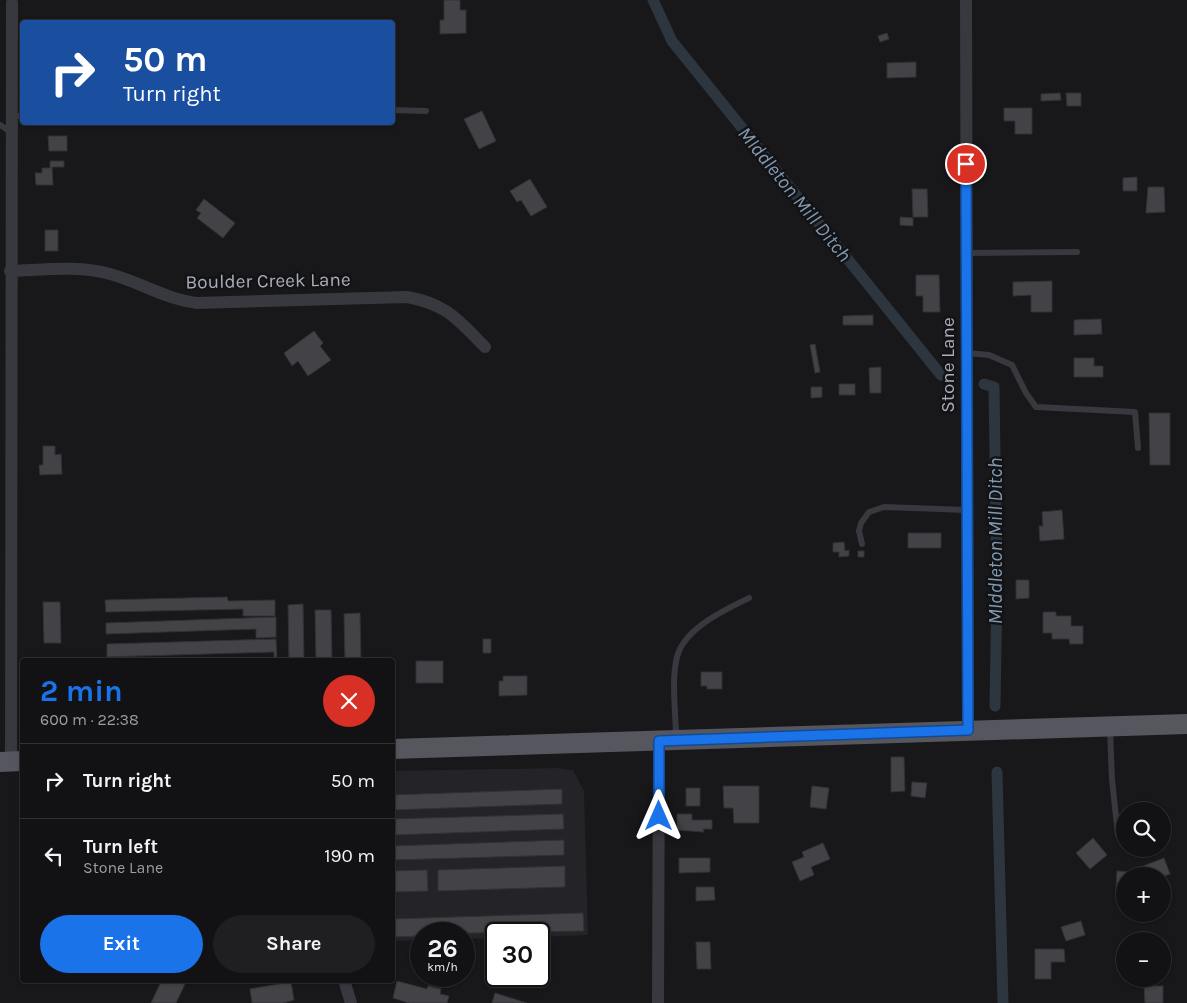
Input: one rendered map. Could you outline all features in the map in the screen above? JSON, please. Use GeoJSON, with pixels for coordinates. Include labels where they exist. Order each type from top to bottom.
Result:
{"type":"FeatureCollection","features":[{"type":"Feature","properties":{"kind":"main road"},"geometry":{"type":"LineString","coordinates":[[395,749],[1187,724]]}},
{"type":"Feature","properties":{"kind":"street","name":"Stone Lane"},"geometry":{"type":"LineString","coordinates":[[966,0],[965,254],[968,730]]}},
{"type":"Feature","properties":{"kind":"street"},"geometry":{"type":"LineString","coordinates":[[11,762],[11,132],[17,116],[12,2]]}},
{"type":"Feature","properties":{"kind":"street","name":"Boulder Creek Lane"},"geometry":{"type":"LineString","coordinates":[[10,271],[95,271],[110,274],[177,301],[197,303],[407,297],[429,301],[447,310],[485,348]]}},
{"type":"Feature","properties":{"kind":"street"},"geometry":{"type":"LineString","coordinates":[[658,1003],[667,741]]}},
{"type":"Feature","properties":{"kind":"street"},"geometry":{"type":"LineString","coordinates":[[345,983],[351,1003]]}},
{"type":"Feature","properties":{"kind":"lane"},"geometry":{"type":"LineString","coordinates":[[395,110],[426,111]]}},
{"type":"Feature","properties":{"kind":"lane"},"geometry":{"type":"LineString","coordinates":[[0,125],[11,132]]}},
{"type":"Feature","properties":{"kind":"lane"},"geometry":{"type":"LineString","coordinates":[[965,254],[1077,252]]}},
{"type":"Feature","properties":{"kind":"lane"},"geometry":{"type":"LineString","coordinates":[[966,353],[989,355],[1012,364],[1026,393],[1036,407],[1135,412],[1138,448]]}},
{"type":"Feature","properties":{"kind":"lane"},"geometry":{"type":"LineString","coordinates":[[862,544],[859,531],[861,523],[869,512],[884,507],[967,510]]}},
{"type":"Feature","properties":{"kind":"lane"},"geometry":{"type":"LineString","coordinates":[[667,741],[678,653],[681,647],[694,632],[709,621],[749,598]]}},
{"type":"Feature","properties":{"kind":"lane"},"geometry":{"type":"LineString","coordinates":[[1110,726],[1112,780],[1116,817]]}},
{"type":"Feature","properties":{"kind":"shaded area"},"geometry":{"type":"Polygon","coordinates":[[[557,768],[573,770],[584,791],[588,935],[550,937],[550,922],[485,922],[485,938],[475,939],[475,922],[410,922],[410,940],[395,941],[395,771],[557,768]]]}},
{"type":"Feature","properties":{"kind":"building"},"geometry":{"type":"Polygon","coordinates":[[[444,0],[460,0],[460,10],[466,10],[466,33],[440,34],[440,20],[444,20],[444,0]]]}},
{"type":"Feature","properties":{"kind":"building"},"geometry":{"type":"Polygon","coordinates":[[[887,33],[889,39],[880,42],[878,36],[887,33]]]}},
{"type":"Feature","properties":{"kind":"building"},"geometry":{"type":"Polygon","coordinates":[[[916,62],[916,77],[887,78],[887,63],[916,62]]]}},
{"type":"Feature","properties":{"kind":"building"},"geometry":{"type":"Polygon","coordinates":[[[1060,93],[1061,100],[1041,101],[1041,94],[1060,93]]]}},
{"type":"Feature","properties":{"kind":"building"},"geometry":{"type":"Polygon","coordinates":[[[1066,93],[1081,93],[1081,106],[1067,106],[1066,93]]]}},
{"type":"Feature","properties":{"kind":"building"},"geometry":{"type":"Polygon","coordinates":[[[1004,108],[1032,108],[1032,134],[1015,134],[1015,121],[1004,121],[1004,108]]]}},
{"type":"Feature","properties":{"kind":"building"},"geometry":{"type":"Polygon","coordinates":[[[482,111],[496,141],[479,149],[464,119],[482,111]]]}},
{"type":"Feature","properties":{"kind":"building"},"geometry":{"type":"Polygon","coordinates":[[[48,136],[67,136],[67,151],[49,151],[48,136]]]}},
{"type":"Feature","properties":{"kind":"building"},"geometry":{"type":"Polygon","coordinates":[[[50,161],[64,161],[64,167],[52,167],[53,185],[36,185],[35,173],[42,173],[42,168],[50,168],[50,161]]]}},
{"type":"Feature","properties":{"kind":"building"},"geometry":{"type":"Polygon","coordinates":[[[1137,177],[1137,191],[1123,191],[1123,178],[1137,177]]]}},
{"type":"Feature","properties":{"kind":"building"},"geometry":{"type":"Polygon","coordinates":[[[530,179],[547,207],[531,216],[521,200],[517,202],[510,191],[530,179]]]}},
{"type":"Feature","properties":{"kind":"building"},"geometry":{"type":"Polygon","coordinates":[[[1148,187],[1164,187],[1165,212],[1146,213],[1148,187]]]}},
{"type":"Feature","properties":{"kind":"building"},"geometry":{"type":"Polygon","coordinates":[[[912,189],[927,189],[928,217],[913,217],[912,189]]]}},
{"type":"Feature","properties":{"kind":"building"},"geometry":{"type":"Polygon","coordinates":[[[204,199],[235,223],[223,238],[197,218],[201,213],[196,210],[204,199]]]}},
{"type":"Feature","properties":{"kind":"building"},"geometry":{"type":"Polygon","coordinates":[[[900,217],[913,218],[913,226],[900,225],[900,217]]]}},
{"type":"Feature","properties":{"kind":"building"},"geometry":{"type":"Polygon","coordinates":[[[45,230],[58,230],[58,251],[45,251],[45,230]]]}},
{"type":"Feature","properties":{"kind":"building"},"geometry":{"type":"Polygon","coordinates":[[[916,275],[939,275],[940,312],[923,312],[923,296],[916,296],[916,275]]]}},
{"type":"Feature","properties":{"kind":"building"},"geometry":{"type":"Polygon","coordinates":[[[1052,281],[1052,312],[1031,312],[1031,295],[1013,296],[1013,282],[1052,281]]]}},
{"type":"Feature","properties":{"kind":"building"},"geometry":{"type":"Polygon","coordinates":[[[873,315],[873,325],[843,325],[843,316],[873,315]]]}},
{"type":"Feature","properties":{"kind":"building"},"geometry":{"type":"Polygon","coordinates":[[[1101,319],[1102,334],[1074,335],[1074,320],[1101,319]]]}},
{"type":"Feature","properties":{"kind":"building"},"geometry":{"type":"Polygon","coordinates":[[[314,331],[323,343],[320,346],[331,360],[308,376],[298,361],[292,366],[284,353],[314,331]]]}},
{"type":"Feature","properties":{"kind":"building"},"geometry":{"type":"Polygon","coordinates":[[[815,344],[820,372],[815,373],[810,345],[815,344]]]}},
{"type":"Feature","properties":{"kind":"building"},"geometry":{"type":"Polygon","coordinates":[[[1074,358],[1094,358],[1094,366],[1103,366],[1103,377],[1074,377],[1074,358]]]}},
{"type":"Feature","properties":{"kind":"building"},"geometry":{"type":"Polygon","coordinates":[[[881,367],[881,393],[870,393],[869,368],[881,367]]]}},
{"type":"Feature","properties":{"kind":"building"},"geometry":{"type":"Polygon","coordinates":[[[839,384],[855,384],[855,395],[839,395],[839,384]]]}},
{"type":"Feature","properties":{"kind":"building"},"geometry":{"type":"Polygon","coordinates":[[[811,387],[822,387],[822,397],[811,398],[811,387]]]}},
{"type":"Feature","properties":{"kind":"building"},"geometry":{"type":"Polygon","coordinates":[[[1149,413],[1170,413],[1170,465],[1150,465],[1149,413]]]}},
{"type":"Feature","properties":{"kind":"building"},"geometry":{"type":"Polygon","coordinates":[[[43,446],[55,446],[55,455],[61,454],[62,474],[40,475],[39,465],[43,465],[43,446]]]}},
{"type":"Feature","properties":{"kind":"building"},"geometry":{"type":"Polygon","coordinates":[[[1062,510],[1064,539],[1040,541],[1039,526],[1043,526],[1042,512],[1062,510]]]}},
{"type":"Feature","properties":{"kind":"building"},"geometry":{"type":"Polygon","coordinates":[[[908,533],[941,533],[941,548],[908,548],[908,533]]]}},
{"type":"Feature","properties":{"kind":"building"},"geometry":{"type":"Polygon","coordinates":[[[844,542],[845,551],[849,550],[849,556],[839,557],[839,552],[833,552],[833,543],[844,542]]]}},
{"type":"Feature","properties":{"kind":"building"},"geometry":{"type":"Polygon","coordinates":[[[858,551],[864,551],[864,557],[858,557],[858,551]]]}},
{"type":"Feature","properties":{"kind":"building"},"geometry":{"type":"Polygon","coordinates":[[[1016,580],[1029,580],[1029,598],[1016,599],[1016,580]]]}},
{"type":"Feature","properties":{"kind":"building"},"geometry":{"type":"Polygon","coordinates":[[[227,597],[228,601],[275,600],[275,616],[243,616],[243,609],[106,612],[105,600],[227,597]]]}},
{"type":"Feature","properties":{"kind":"building"},"geometry":{"type":"Polygon","coordinates":[[[43,602],[60,602],[61,643],[44,643],[43,602]]]}},
{"type":"Feature","properties":{"kind":"building"},"geometry":{"type":"Polygon","coordinates":[[[303,604],[304,658],[289,658],[288,605],[303,604]]]}},
{"type":"Feature","properties":{"kind":"building"},"geometry":{"type":"Polygon","coordinates":[[[315,610],[331,610],[332,658],[316,658],[315,610]]]}},
{"type":"Feature","properties":{"kind":"building"},"geometry":{"type":"Polygon","coordinates":[[[1043,612],[1056,612],[1056,616],[1071,616],[1071,626],[1083,626],[1083,644],[1070,644],[1069,639],[1052,639],[1052,633],[1043,633],[1043,612]]]}},
{"type":"Feature","properties":{"kind":"building"},"geometry":{"type":"Polygon","coordinates":[[[360,613],[361,658],[345,658],[344,614],[360,613]]]}},
{"type":"Feature","properties":{"kind":"building"},"geometry":{"type":"Polygon","coordinates":[[[276,617],[276,637],[256,638],[256,629],[106,634],[106,623],[276,617]]]}},
{"type":"Feature","properties":{"kind":"building"},"geometry":{"type":"Polygon","coordinates":[[[276,639],[277,658],[274,658],[274,652],[107,657],[107,644],[276,639]]]}},
{"type":"Feature","properties":{"kind":"building"},"geometry":{"type":"Polygon","coordinates":[[[483,639],[491,639],[491,653],[483,653],[483,639]]]}},
{"type":"Feature","properties":{"kind":"building"},"geometry":{"type":"Polygon","coordinates":[[[416,661],[443,661],[443,683],[416,683],[416,661]]]}},
{"type":"Feature","properties":{"kind":"building"},"geometry":{"type":"Polygon","coordinates":[[[701,672],[722,672],[722,689],[707,689],[707,686],[701,686],[701,672]]]}},
{"type":"Feature","properties":{"kind":"building"},"geometry":{"type":"Polygon","coordinates":[[[503,676],[527,676],[527,695],[499,696],[499,681],[503,681],[503,676]]]}},
{"type":"Feature","properties":{"kind":"building"},"geometry":{"type":"Polygon","coordinates":[[[891,757],[904,757],[905,791],[891,792],[891,757]]]}},
{"type":"Feature","properties":{"kind":"building"},"geometry":{"type":"Polygon","coordinates":[[[912,782],[927,783],[925,798],[911,796],[912,782]]]}},
{"type":"Feature","properties":{"kind":"building"},"geometry":{"type":"Polygon","coordinates":[[[723,786],[759,786],[759,823],[734,823],[733,808],[724,808],[723,786]]]}},
{"type":"Feature","properties":{"kind":"building"},"geometry":{"type":"Polygon","coordinates":[[[812,786],[829,788],[826,809],[810,807],[812,786]]]}},
{"type":"Feature","properties":{"kind":"building"},"geometry":{"type":"Polygon","coordinates":[[[686,788],[700,788],[700,806],[686,806],[686,788]]]}},
{"type":"Feature","properties":{"kind":"building"},"geometry":{"type":"Polygon","coordinates":[[[562,789],[562,804],[395,810],[395,795],[562,789]]]}},
{"type":"Feature","properties":{"kind":"building"},"geometry":{"type":"Polygon","coordinates":[[[563,814],[564,829],[395,835],[395,819],[563,814]]]}},
{"type":"Feature","properties":{"kind":"building"},"geometry":{"type":"Polygon","coordinates":[[[677,814],[692,814],[692,820],[712,820],[712,829],[703,829],[704,832],[677,830],[677,814]]]}},
{"type":"Feature","properties":{"kind":"building"},"geometry":{"type":"Polygon","coordinates":[[[1093,838],[1107,855],[1090,869],[1076,853],[1093,838]]]}},
{"type":"Feature","properties":{"kind":"building"},"geometry":{"type":"Polygon","coordinates":[[[564,840],[564,855],[395,860],[395,846],[564,840]]]}},
{"type":"Feature","properties":{"kind":"building"},"geometry":{"type":"Polygon","coordinates":[[[823,843],[830,859],[811,867],[814,875],[800,881],[792,862],[804,857],[802,852],[823,843]]]}},
{"type":"Feature","properties":{"kind":"building"},"geometry":{"type":"Polygon","coordinates":[[[679,858],[710,858],[710,872],[679,873],[679,858]]]}},
{"type":"Feature","properties":{"kind":"building"},"geometry":{"type":"Polygon","coordinates":[[[1164,858],[1167,867],[1141,867],[1164,858]]]}},
{"type":"Feature","properties":{"kind":"building"},"geometry":{"type":"Polygon","coordinates":[[[565,866],[565,887],[438,891],[438,870],[565,866]]]}},
{"type":"Feature","properties":{"kind":"building"},"geometry":{"type":"Polygon","coordinates":[[[427,870],[428,891],[395,892],[395,871],[427,870]]]}},
{"type":"Feature","properties":{"kind":"building"},"geometry":{"type":"Polygon","coordinates":[[[696,887],[714,887],[715,900],[696,901],[696,887]]]}},
{"type":"Feature","properties":{"kind":"building"},"geometry":{"type":"Polygon","coordinates":[[[583,913],[584,931],[550,932],[550,922],[485,922],[485,933],[475,933],[475,922],[410,922],[410,936],[395,937],[395,919],[583,913]]]}},
{"type":"Feature","properties":{"kind":"building"},"geometry":{"type":"Polygon","coordinates":[[[1081,921],[1085,935],[1066,941],[1061,927],[1081,921]]]}},
{"type":"Feature","properties":{"kind":"building"},"geometry":{"type":"Polygon","coordinates":[[[696,942],[710,942],[711,969],[697,969],[696,942]]]}},
{"type":"Feature","properties":{"kind":"building"},"geometry":{"type":"Polygon","coordinates":[[[1035,949],[1064,949],[1065,962],[1051,962],[1051,979],[1035,979],[1035,949]]]}},
{"type":"Feature","properties":{"kind":"building"},"geometry":{"type":"Polygon","coordinates":[[[397,981],[410,984],[410,987],[441,989],[440,994],[449,996],[447,1003],[409,1003],[393,998],[397,981]]]}},
{"type":"Feature","properties":{"kind":"building"},"geometry":{"type":"Polygon","coordinates":[[[158,983],[185,984],[176,1003],[151,1003],[160,984],[158,983]]]}},
{"type":"Feature","properties":{"kind":"building"},"geometry":{"type":"Polygon","coordinates":[[[291,983],[294,1000],[283,1003],[252,1003],[250,989],[291,983]]]}},
{"type":"Feature","properties":{"kind":"building"},"geometry":{"type":"Polygon","coordinates":[[[1144,987],[1163,987],[1163,1003],[1145,1003],[1144,987]]]}},
{"type":"Feature","properties":{"kind":"building"},"geometry":{"type":"Polygon","coordinates":[[[495,993],[527,1003],[492,1003],[495,993]]]}},
{"type":"Feature","properties":{"kind":"waterway","name":"MIddleton Mill Ditch"},"geometry":{"type":"LineString","coordinates":[[653,0],[672,41],[941,375],[951,378]]}},
{"type":"Feature","properties":{"kind":"waterway","name":"MIddleton Mill Ditch"},"geometry":{"type":"LineString","coordinates":[[984,384],[994,387],[997,585],[995,706]]}},
{"type":"Feature","properties":{"kind":"waterway","name":"MIddleton Mill Ditch"},"geometry":{"type":"LineString","coordinates":[[997,772],[1003,1003]]}},
{"type":"Feature","properties":{"kind":"route"},"geometry":{"type":"LineString","coordinates":[[659,816],[659,741],[968,730],[966,164]]}}]}
